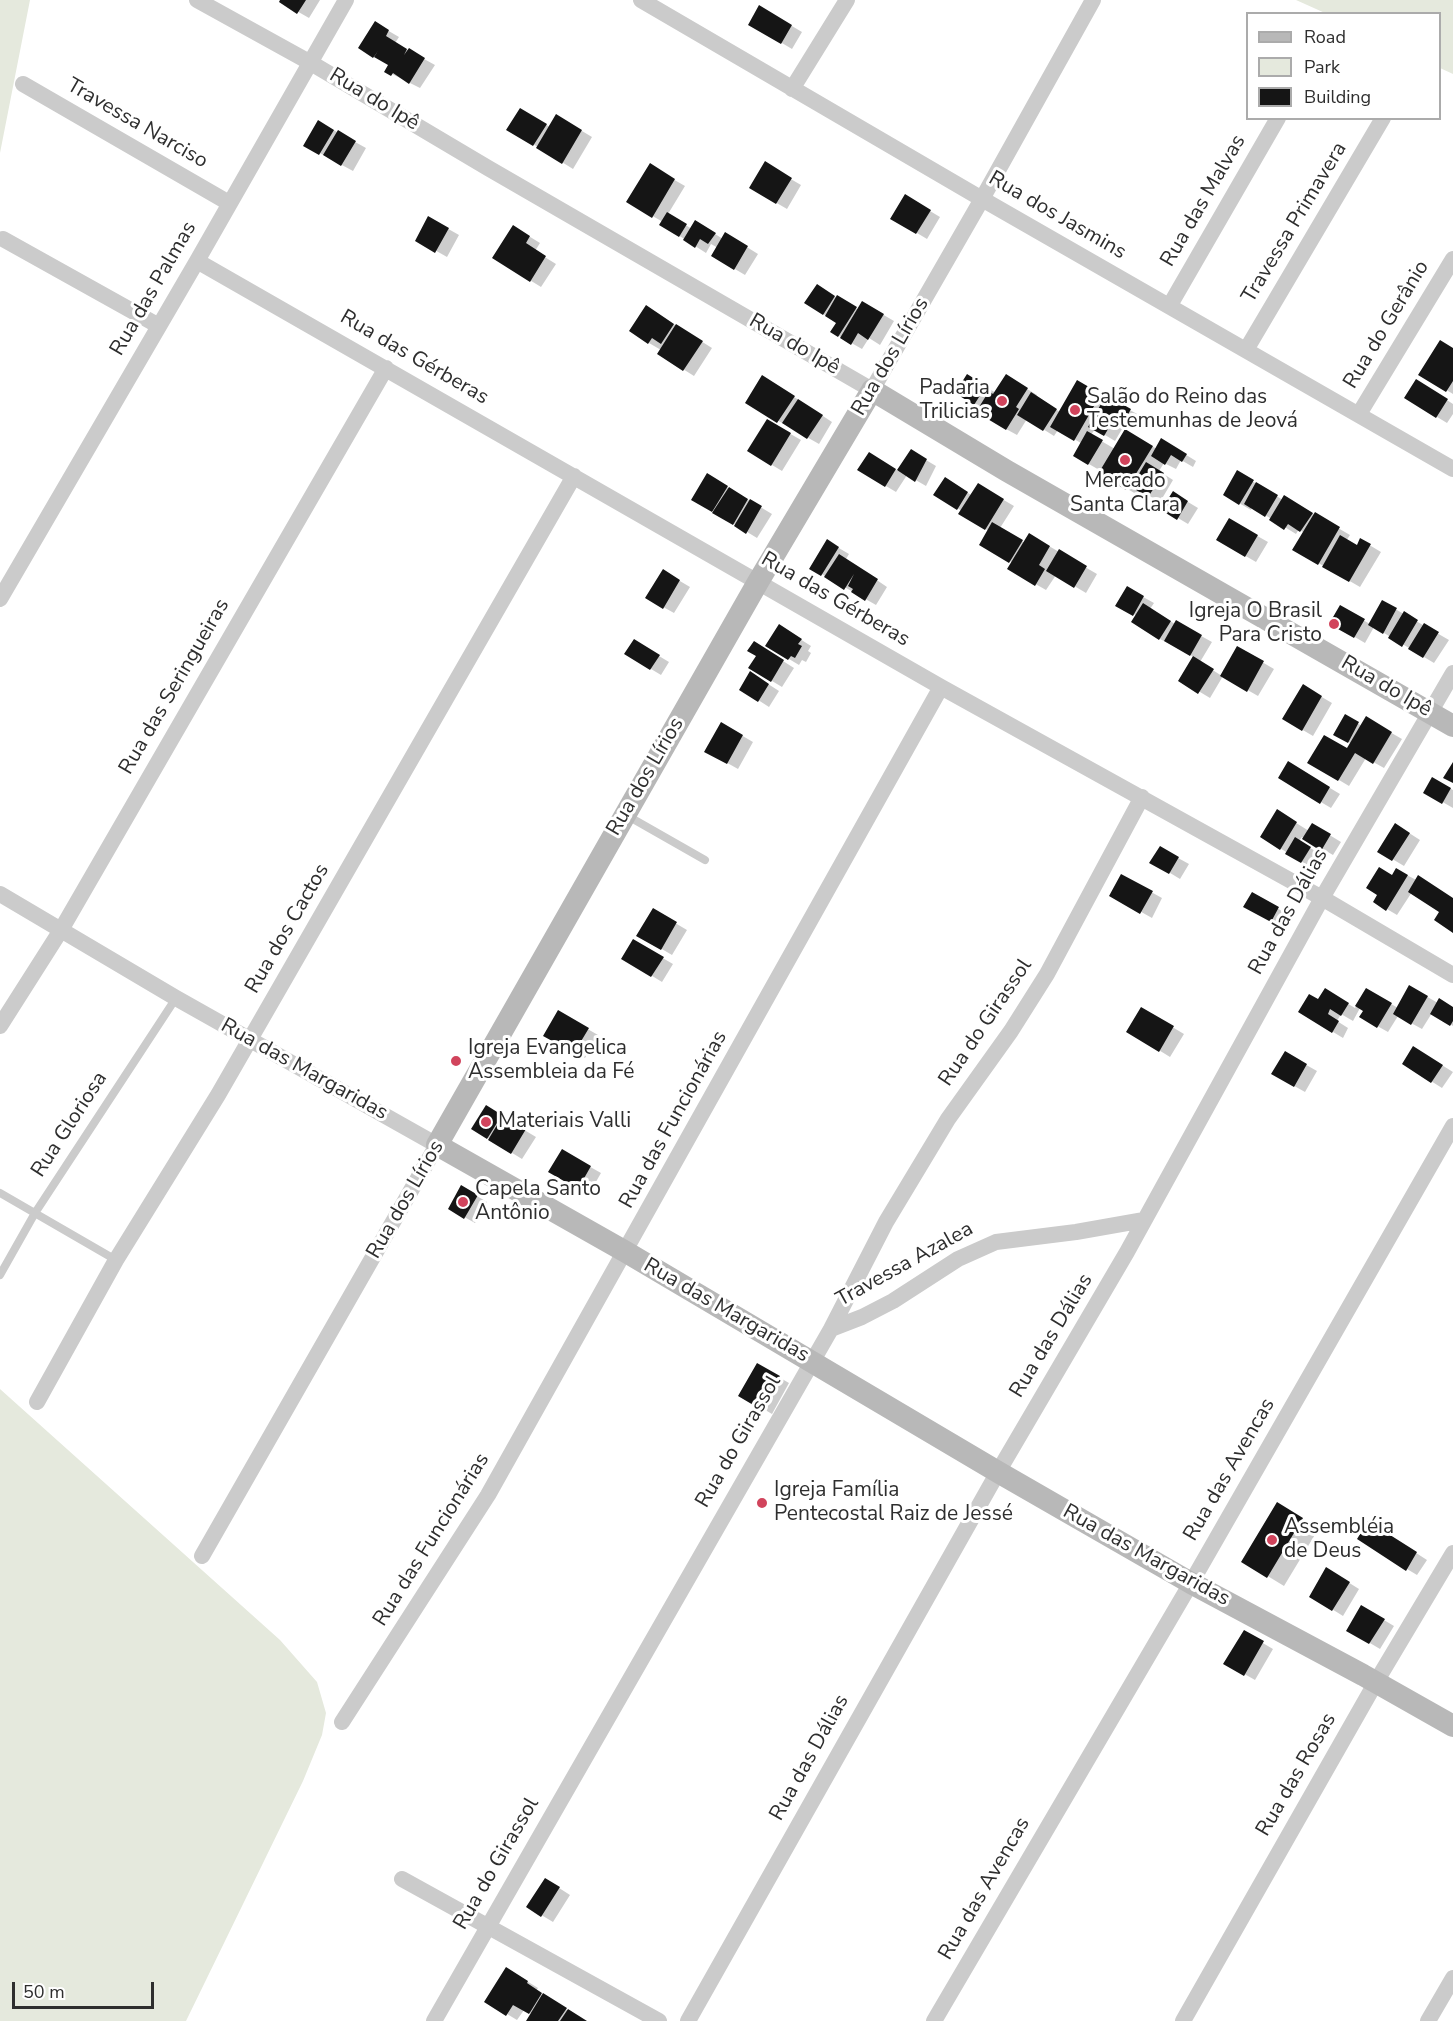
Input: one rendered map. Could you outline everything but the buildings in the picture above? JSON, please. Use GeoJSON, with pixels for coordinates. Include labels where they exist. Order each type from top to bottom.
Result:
{"type":"FeatureCollection","features":[{"type":"Feature","properties":{"kind":"street","name":"Rua do Ipê"},"geometry":{"type":"LineString","coordinates":[[197,0],[311,63],[1007,471],[1453,726]]}},
{"type":"Feature","properties":{"kind":"street","name":"Rua das Palmas"},"geometry":{"type":"LineString","coordinates":[[0,599],[346,0]]}},
{"type":"Feature","properties":{"kind":"street","name":"Rua dos Jasmins"},"geometry":{"type":"LineString","coordinates":[[641,0],[1453,469]]}},
{"type":"Feature","properties":{"kind":"street"},"geometry":{"type":"LineString","coordinates":[[792,89],[847,0]]}},
{"type":"Feature","properties":{"kind":"street","name":"Rua dos Lírios"},"geometry":{"type":"LineString","coordinates":[[202,1556],[758,582],[982,199],[1093,0]]}},
{"type":"Feature","properties":{"kind":"street","name":"Travessa Narciso"},"geometry":{"type":"LineString","coordinates":[[23,84],[229,203]]}},
{"type":"Feature","properties":{"kind":"street","name":"Rua das Malvas"},"geometry":{"type":"LineString","coordinates":[[1170,306],[1277,120]]}},
{"type":"Feature","properties":{"kind":"street","name":"Travessa Primavera"},"geometry":{"type":"LineString","coordinates":[[1246,350],[1382,120]]}},
{"type":"Feature","properties":{"kind":"street"},"geometry":{"type":"LineString","coordinates":[[3,239],[159,326]]}},
{"type":"Feature","properties":{"kind":"street","name":"Rua do Gerânio"},"geometry":{"type":"LineString","coordinates":[[1359,414],[1453,259]]}},
{"type":"Feature","properties":{"kind":"street","name":"Rua das Gérberas"},"geometry":{"type":"LineString","coordinates":[[197,261],[941,687],[1322,898],[1453,975]]}},
{"type":"Feature","properties":{"kind":"street","name":"Rua das Seringueiras"},"geometry":{"type":"LineString","coordinates":[[0,1026],[61,930],[386,368]]}},
{"type":"Feature","properties":{"kind":"street","name":"Rua dos Cactos"},"geometry":{"type":"LineString","coordinates":[[37,1401],[116,1260],[190,1142],[250,1040],[574,476]]}},
{"type":"Feature","properties":{"kind":"street","name":"Rua das Dálias"},"geometry":{"type":"LineString","coordinates":[[688,2021],[998,1472],[1108,1286],[1322,898],[1453,673]]}},
{"type":"Feature","properties":{"kind":"street","name":"Rua das Funcionárias"},"geometry":{"type":"LineString","coordinates":[[342,1722],[488,1496],[941,687]]}},
{"type":"Feature","properties":{"kind":"street","name":"Rua do Girassol"},"geometry":{"type":"LineString","coordinates":[[434,2021],[831,1329],[873,1246],[931,1147],[970,1087],[1011,1031],[1047,974],[1142,797]]}},
{"type":"Feature","properties":{"kind":"street","name":"Rua das Margaridas"},"geometry":{"type":"LineString","coordinates":[[0,894],[176,998],[626,1252],[1191,1583],[1453,1726]]}},
{"type":"Feature","properties":{"kind":"street","name":"Rua das Avencas"},"geometry":{"type":"LineString","coordinates":[[934,2021],[1191,1583],[1453,1125]]}},
{"type":"Feature","properties":{"kind":"street","name":"Travessa Azalea"},"geometry":{"type":"LineString","coordinates":[[831,1329],[862,1317],[893,1301],[958,1258],[996,1242],[1076,1232],[1144,1220]]}},
{"type":"Feature","properties":{"kind":"street","name":"Rua das Rosas"},"geometry":{"type":"LineString","coordinates":[[1183,2021],[1376,1682],[1453,1553]]}},
{"type":"Feature","properties":{"kind":"street"},"geometry":{"type":"LineString","coordinates":[[402,1880],[659,2021]]}},
{"type":"Feature","properties":{"kind":"street"},"geometry":{"type":"LineString","coordinates":[[1428,2021],[1453,1978]]}},
{"type":"Feature","properties":{"kind":"lane"},"geometry":{"type":"LineString","coordinates":[[626,814],[705,860]]}},
{"type":"Feature","properties":{"kind":"lane","name":"Rua Gloriosa"},"geometry":{"type":"LineString","coordinates":[[0,1275],[35,1213],[176,998]]}},
{"type":"Feature","properties":{"kind":"lane"},"geometry":{"type":"LineString","coordinates":[[0,1193],[116,1260]]}},
{"type":"Feature","properties":{"kind":"green space"},"geometry":{"type":"Polygon","coordinates":[[[0,0],[30,0],[0,153],[0,0]]]}},
{"type":"Feature","properties":{"kind":"green space"},"geometry":{"type":"Polygon","coordinates":[[[1296,0],[1453,0],[1453,74],[1441,68],[1441,12],[1323,12],[1296,0]]]}},
{"type":"Feature","properties":{"kind":"green space"},"geometry":{"type":"Polygon","coordinates":[[[0,1389],[280,1640],[317,1682],[326,1713],[322,1735],[303,1781],[186,2021],[0,2021],[0,1389]]]}},
{"type":"Feature","properties":{"kind":"place","name":"Padaria Trilicias"},"geometry":{"type":"Point","coordinates":[1002,401]}},
{"type":"Feature","properties":{"kind":"place","name":"Salão do Reino das Testemunhas de Jeová"},"geometry":{"type":"Point","coordinates":[1075,410]}},
{"type":"Feature","properties":{"kind":"place","name":"Mercado Santa Clara"},"geometry":{"type":"Point","coordinates":[1125,460]}},
{"type":"Feature","properties":{"kind":"place","name":"Igreja O Brasil Para Cristo"},"geometry":{"type":"Point","coordinates":[1334,624]}},
{"type":"Feature","properties":{"kind":"place","name":"Igreja Evangelica Assembleia da Fé"},"geometry":{"type":"Point","coordinates":[456,1061]}},
{"type":"Feature","properties":{"kind":"place","name":"Materiais Valli"},"geometry":{"type":"Point","coordinates":[486,1122]}},
{"type":"Feature","properties":{"kind":"place","name":"Capela Santo Antônio"},"geometry":{"type":"Point","coordinates":[463,1202]}},
{"type":"Feature","properties":{"kind":"place","name":"Igreja Família Pentecostal Raiz de Jessé"},"geometry":{"type":"Point","coordinates":[762,1503]}},
{"type":"Feature","properties":{"kind":"place","name":"Assembléia de Deus"},"geometry":{"type":"Point","coordinates":[1272,1540]}}]}
